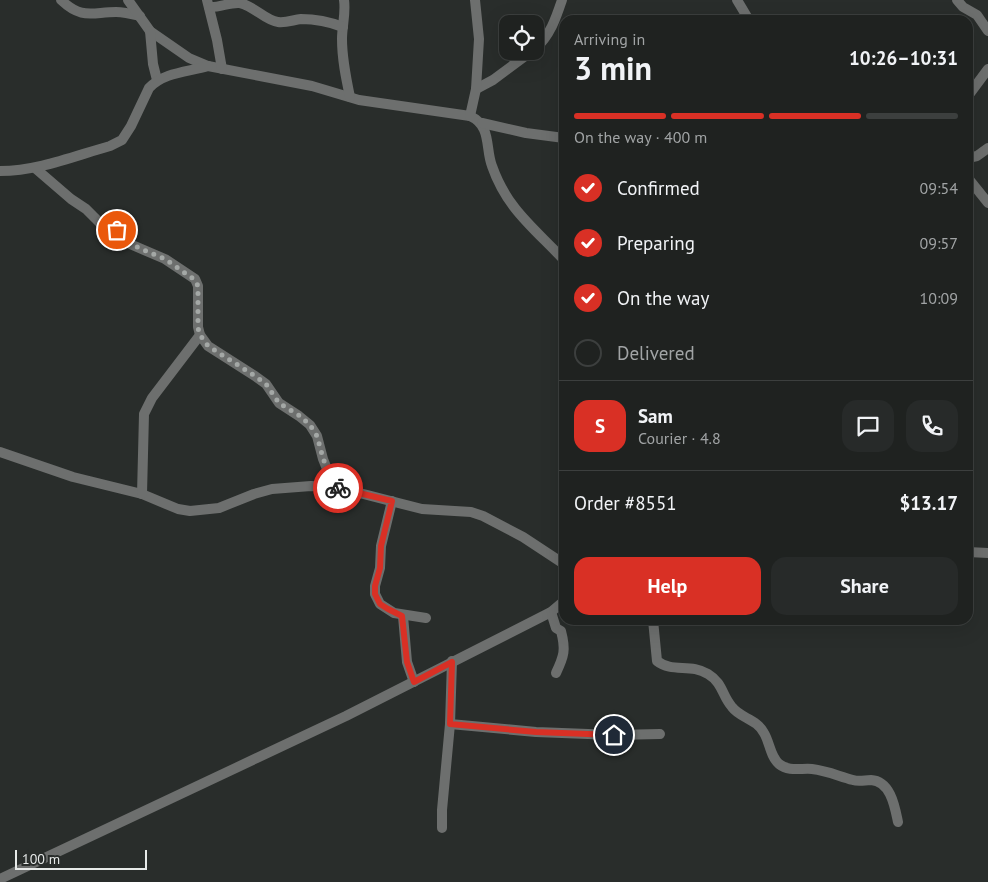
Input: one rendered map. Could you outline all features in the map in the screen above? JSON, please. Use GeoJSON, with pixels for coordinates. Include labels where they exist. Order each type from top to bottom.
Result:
{"type":"FeatureCollection","features":[{"type":"Feature","properties":{"kind":"street"},"geometry":{"type":"LineString","coordinates":[[61,0],[82,14],[118,12],[140,16]]}},
{"type":"Feature","properties":{"kind":"street"},"geometry":{"type":"LineString","coordinates":[[128,0],[150,31],[189,58],[208,66],[312,86],[384,105],[470,116],[482,123],[559,137]]}},
{"type":"Feature","properties":{"kind":"street"},"geometry":{"type":"LineString","coordinates":[[344,0],[342,41],[345,75],[350,97]]}},
{"type":"Feature","properties":{"kind":"street"},"geometry":{"type":"LineString","coordinates":[[470,116],[476,89],[479,39],[474,0]]}},
{"type":"Feature","properties":{"kind":"street"},"geometry":{"type":"LineString","coordinates":[[544,39],[556,18],[562,0]]}},
{"type":"Feature","properties":{"kind":"street"},"geometry":{"type":"LineString","coordinates":[[737,0],[746,15]]}},
{"type":"Feature","properties":{"kind":"street"},"geometry":{"type":"LineString","coordinates":[[957,0],[963,7],[977,16],[988,31]]}},
{"type":"Feature","properties":{"kind":"street"},"geometry":{"type":"LineString","coordinates":[[208,4],[218,8],[233,3],[240,3],[257,10],[276,22],[311,20],[329,22],[343,27]]}},
{"type":"Feature","properties":{"kind":"street"},"geometry":{"type":"LineString","coordinates":[[208,4],[222,69]]}},
{"type":"Feature","properties":{"kind":"street"},"geometry":{"type":"LineString","coordinates":[[150,31],[153,64],[157,80]]}},
{"type":"Feature","properties":{"kind":"street"},"geometry":{"type":"LineString","coordinates":[[476,89],[493,80],[520,60]]}},
{"type":"Feature","properties":{"kind":"street"},"geometry":{"type":"LineString","coordinates":[[0,171],[35,168],[110,146],[122,140],[131,126],[149,88],[157,80],[208,66]]}},
{"type":"Feature","properties":{"kind":"street"},"geometry":{"type":"LineString","coordinates":[[973,89],[988,69]]}},
{"type":"Feature","properties":{"kind":"street"},"geometry":{"type":"LineString","coordinates":[[482,123],[491,164],[505,193],[518,215],[559,255]]}},
{"type":"Feature","properties":{"kind":"street"},"geometry":{"type":"LineString","coordinates":[[973,157],[988,148]]}},
{"type":"Feature","properties":{"kind":"street"},"geometry":{"type":"LineString","coordinates":[[35,168],[86,209],[100,223],[117,230],[130,244],[165,259],[195,280],[198,286],[198,328],[200,335],[208,346],[266,384],[279,403],[300,416],[310,425],[317,436],[327,469],[322,486]]}},
{"type":"Feature","properties":{"kind":"street"},"geometry":{"type":"LineString","coordinates":[[973,184],[988,203]]}},
{"type":"Feature","properties":{"kind":"street"},"geometry":{"type":"LineString","coordinates":[[142,494],[144,414],[152,398],[200,335]]}},
{"type":"Feature","properties":{"kind":"street"},"geometry":{"type":"LineString","coordinates":[[0,452],[73,476],[142,494],[178,509],[190,511],[219,508],[272,489],[322,486],[340,488],[422,509],[471,512],[523,537],[559,561]]}},
{"type":"Feature","properties":{"kind":"street"},"geometry":{"type":"LineString","coordinates":[[392,501],[381,546],[380,568],[375,586],[375,594],[380,604],[402,616],[426,618]]}},
{"type":"Feature","properties":{"kind":"street"},"geometry":{"type":"LineString","coordinates":[[973,552],[988,553]]}},
{"type":"Feature","properties":{"kind":"street"},"geometry":{"type":"LineString","coordinates":[[0,879],[339,720],[551,612],[559,605]]}},
{"type":"Feature","properties":{"kind":"street"},"geometry":{"type":"LineString","coordinates":[[551,612],[556,628],[561,631],[564,644],[564,655],[556,673]]}},
{"type":"Feature","properties":{"kind":"street"},"geometry":{"type":"LineString","coordinates":[[402,616],[407,662],[414,682]]}},
{"type":"Feature","properties":{"kind":"street"},"geometry":{"type":"LineString","coordinates":[[653,625],[657,662],[672,668],[694,668],[708,674],[720,684],[732,708],[752,720],[764,732],[774,758],[780,764],[794,770],[822,770],[855,781],[872,780],[878,782],[884,785],[892,797],[898,822]]}},
{"type":"Feature","properties":{"kind":"street"},"geometry":{"type":"LineString","coordinates":[[442,828],[442,802],[450,724],[452,662]]}},
{"type":"Feature","properties":{"kind":"street"},"geometry":{"type":"LineString","coordinates":[[450,724],[536,732],[614,735],[660,734]]}},
{"type":"Feature","properties":{"kind":"way so far"},"geometry":{"type":"LineString","coordinates":[[117,230],[134,247],[165,259],[198,282],[198,328],[200,335],[208,346],[248,370],[266,384],[272,396],[279,403],[300,416],[310,425],[317,436],[328,472],[322,486],[338,488]]}},
{"type":"Feature","properties":{"kind":"route"},"geometry":{"type":"LineString","coordinates":[[338,488],[392,501],[381,546],[380,568],[375,586],[376,598],[380,604],[402,616],[407,662],[414,682],[452,662],[450,724],[536,732],[614,735]]}}]}
